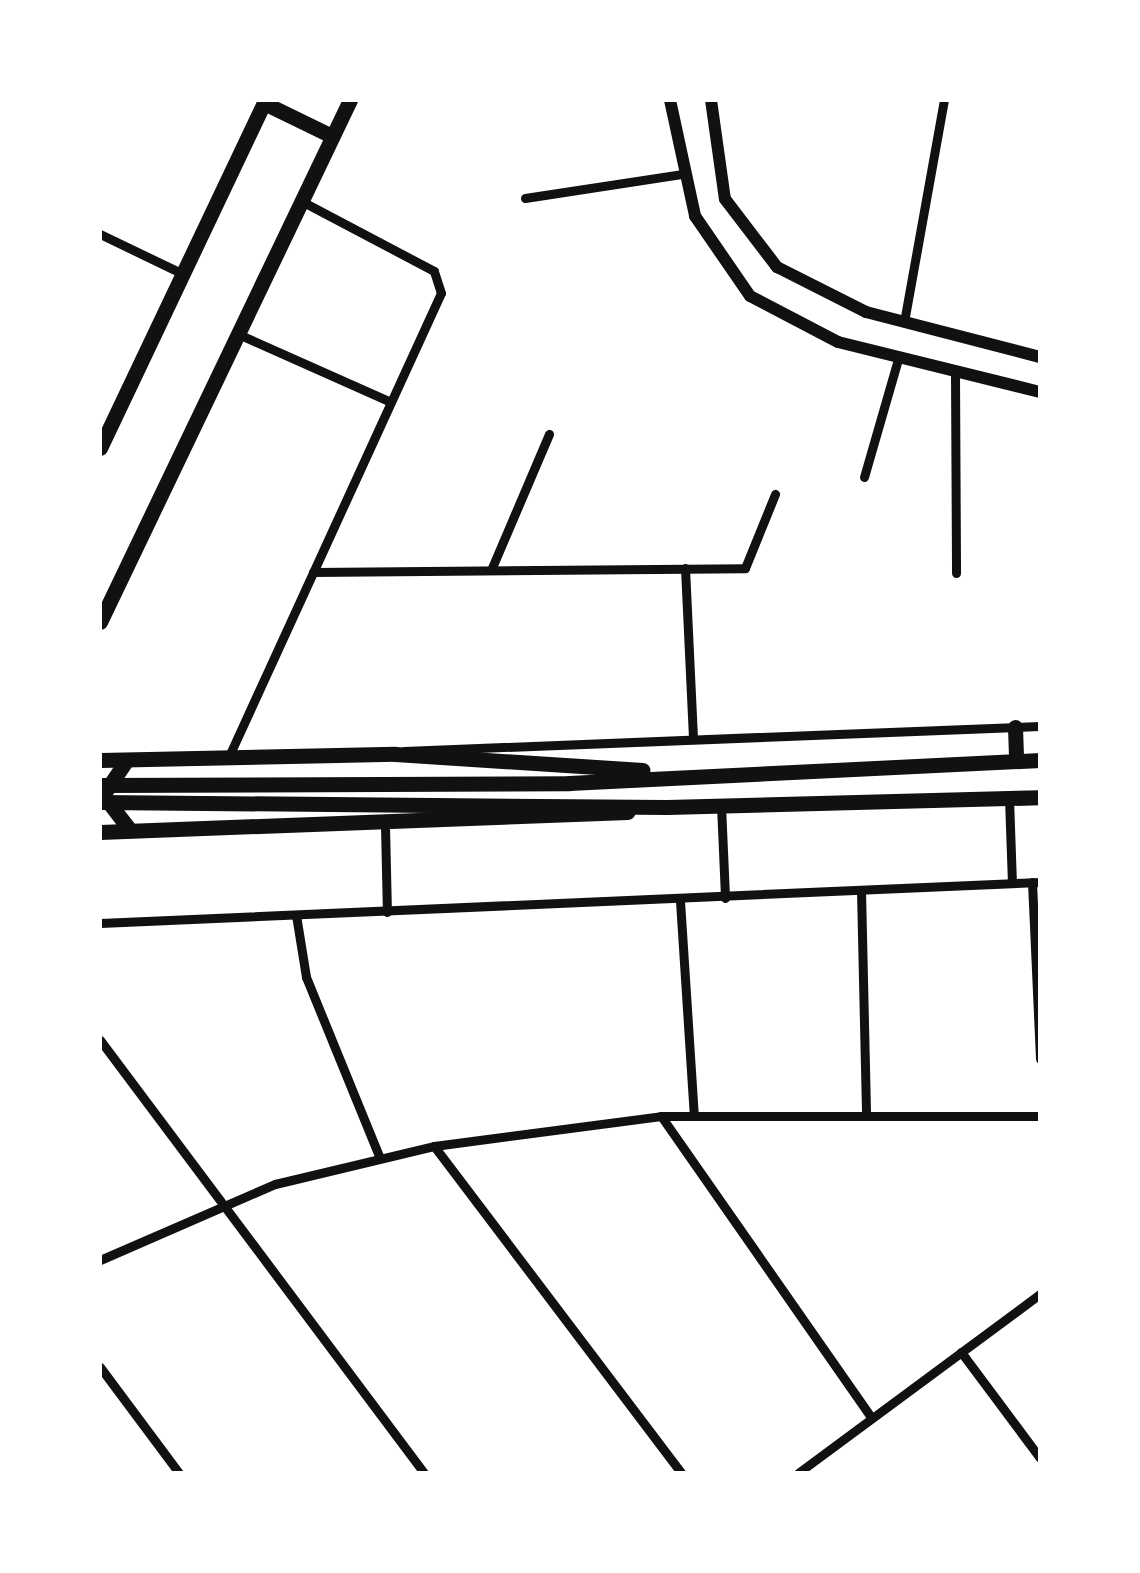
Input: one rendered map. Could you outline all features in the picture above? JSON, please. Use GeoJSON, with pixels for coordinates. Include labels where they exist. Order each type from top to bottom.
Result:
{"type":"FeatureCollection","features":[{"type":"Feature","properties":{"kind":"highway"},"geometry":{"type":"LineString","coordinates":[[100,622],[350,100]]}},
{"type":"Feature","properties":{"kind":"highway"},"geometry":{"type":"LineString","coordinates":[[100,448],[265,101],[332,136]]}},
{"type":"Feature","properties":{"kind":"highway"},"geometry":{"type":"LineString","coordinates":[[100,584],[126,568]]}},
{"type":"Feature","properties":{"kind":"highway"},"geometry":{"type":"LineString","coordinates":[[1015,727],[1016,761]]}},
{"type":"Feature","properties":{"kind":"highway"},"geometry":{"type":"LineString","coordinates":[[100,760],[395,754],[666,774]]}},
{"type":"Feature","properties":{"kind":"highway"},"geometry":{"type":"LineString","coordinates":[[136,759],[112,770],[103,796],[113,820],[138,832]]}},
{"type":"Feature","properties":{"kind":"highway"},"geometry":{"type":"LineString","coordinates":[[100,785],[569,784],[666,774],[1040,760]]}},
{"type":"Feature","properties":{"kind":"highway"},"geometry":{"type":"LineString","coordinates":[[100,834],[385,826],[667,807],[1040,797]]}},
{"type":"Feature","properties":{"kind":"highway"},"geometry":{"type":"LineString","coordinates":[[100,802],[569,802],[667,807]]}},
{"type":"Feature","properties":{"kind":"main road"},"geometry":{"type":"LineString","coordinates":[[670,100],[682,174],[708,244],[750,296],[813,331],[955,374],[1040,392]]}},
{"type":"Feature","properties":{"kind":"main road"},"geometry":{"type":"LineString","coordinates":[[710,100],[725,199],[749,239],[835,300],[1040,357]]}},
{"type":"Feature","properties":{"kind":"street"},"geometry":{"type":"LineString","coordinates":[[904,322],[944,100]]}},
{"type":"Feature","properties":{"kind":"street"},"geometry":{"type":"LineString","coordinates":[[524,198],[682,174]]}},
{"type":"Feature","properties":{"kind":"street"},"geometry":{"type":"LineString","coordinates":[[229,756],[442,281],[301,201]]}},
{"type":"Feature","properties":{"kind":"street"},"geometry":{"type":"LineString","coordinates":[[100,234],[183,274]]}},
{"type":"Feature","properties":{"kind":"street"},"geometry":{"type":"LineString","coordinates":[[238,334],[391,402]]}},
{"type":"Feature","properties":{"kind":"street"},"geometry":{"type":"LineString","coordinates":[[864,476],[898,358]]}},
{"type":"Feature","properties":{"kind":"street"},"geometry":{"type":"LineString","coordinates":[[955,374],[956,573]]}},
{"type":"Feature","properties":{"kind":"street"},"geometry":{"type":"LineString","coordinates":[[491,570],[549,434]]}},
{"type":"Feature","properties":{"kind":"street"},"geometry":{"type":"LineString","coordinates":[[313,572],[685,568],[753,563],[775,494]]}},
{"type":"Feature","properties":{"kind":"street"},"geometry":{"type":"LineString","coordinates":[[685,568],[693,738]]}},
{"type":"Feature","properties":{"kind":"street"},"geometry":{"type":"LineString","coordinates":[[395,754],[440,743],[1040,726]]}},
{"type":"Feature","properties":{"kind":"street"},"geometry":{"type":"LineString","coordinates":[[1009,798],[1012,883]]}},
{"type":"Feature","properties":{"kind":"street"},"geometry":{"type":"LineString","coordinates":[[722,805],[725,898]]}},
{"type":"Feature","properties":{"kind":"street"},"geometry":{"type":"LineString","coordinates":[[385,826],[387,912]]}},
{"type":"Feature","properties":{"kind":"street"},"geometry":{"type":"LineString","coordinates":[[100,922],[1036,882],[1040,1059]]}},
{"type":"Feature","properties":{"kind":"street"},"geometry":{"type":"LineString","coordinates":[[860,891],[866,1111]]}},
{"type":"Feature","properties":{"kind":"street"},"geometry":{"type":"LineString","coordinates":[[680,900],[694,1115]]}},
{"type":"Feature","properties":{"kind":"street"},"geometry":{"type":"LineString","coordinates":[[296,915],[306,977],[379,1156]]}},
{"type":"Feature","properties":{"kind":"street"},"geometry":{"type":"LineString","coordinates":[[100,1040],[424,1473]]}},
{"type":"Feature","properties":{"kind":"street"},"geometry":{"type":"LineString","coordinates":[[100,1260],[223,1203],[379,1156],[434,1146],[661,1116],[866,1111],[1040,1116]]}},
{"type":"Feature","properties":{"kind":"street"},"geometry":{"type":"LineString","coordinates":[[661,1116],[872,1418]]}},
{"type":"Feature","properties":{"kind":"street"},"geometry":{"type":"LineString","coordinates":[[434,1146],[681,1473]]}},
{"type":"Feature","properties":{"kind":"street"},"geometry":{"type":"LineString","coordinates":[[798,1473],[1040,1294]]}},
{"type":"Feature","properties":{"kind":"street"},"geometry":{"type":"LineString","coordinates":[[961,1352],[1040,1458]]}},
{"type":"Feature","properties":{"kind":"street"},"geometry":{"type":"LineString","coordinates":[[100,1367],[179,1473]]}}]}
